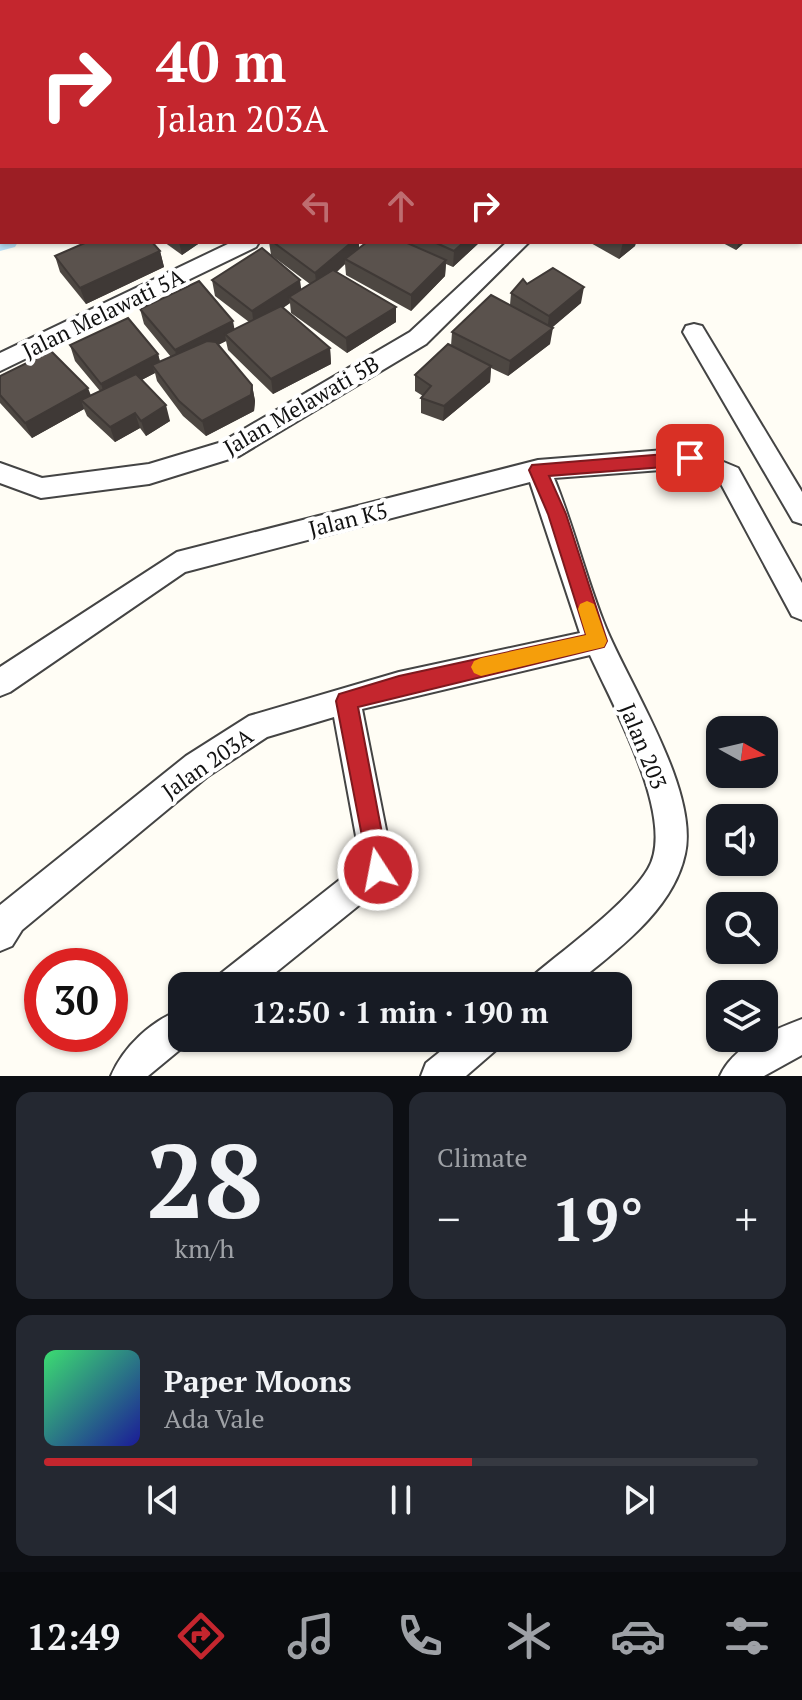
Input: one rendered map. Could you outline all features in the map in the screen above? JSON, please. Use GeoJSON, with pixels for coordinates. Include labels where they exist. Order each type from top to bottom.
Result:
{"type":"FeatureCollection","features":[{"type":"Feature","properties":{"kind":"street","name":"Jalan Melawati 5A"},"geometry":{"type":"LineString","coordinates":[[0,363],[245,244]]}},
{"type":"Feature","properties":{"kind":"street","name":"Jalan Melawati 5B"},"geometry":{"type":"LineString","coordinates":[[0,473],[41,488],[149,474],[230,449],[418,338],[517,244]]}},
{"type":"Feature","properties":{"kind":"street"},"geometry":{"type":"LineString","coordinates":[[694,332],[802,514]]}},
{"type":"Feature","properties":{"kind":"street","name":"Jalan K5"},"geometry":{"type":"LineString","coordinates":[[0,683],[177,563],[538,470],[690,458],[729,475],[802,608]]}},
{"type":"Feature","properties":{"kind":"street","name":"Jalan 203"},"geometry":{"type":"LineString","coordinates":[[538,470],[557,514],[598,641],[656,765],[669,814],[669,850],[662,876],[616,929],[564,972]]}},
{"type":"Feature","properties":{"kind":"street","name":"Jalan 203A"},"geometry":{"type":"LineString","coordinates":[[0,934],[10,918],[197,766],[259,726],[399,685],[598,641]]}},
{"type":"Feature","properties":{"kind":"street"},"geometry":{"type":"LineString","coordinates":[[250,972],[378,870],[346,701]]}},
{"type":"Feature","properties":{"kind":"street"},"geometry":{"type":"LineString","coordinates":[[738,1076],[749,1065],[802,1036]]}},
{"type":"Feature","properties":{"kind":"street"},"geometry":{"type":"LineString","coordinates":[[129,1076],[136,1062],[168,1037]]}},
{"type":"Feature","properties":{"kind":"street"},"geometry":{"type":"LineString","coordinates":[[439,1076],[467,1052]]}},
{"type":"Feature","properties":{"kind":"building"},"geometry":{"type":"Polygon","coordinates":[[[82,244],[154,244],[160,251],[80,288],[55,256],[82,244]]]}},
{"type":"Feature","properties":{"kind":"building"},"geometry":{"type":"Polygon","coordinates":[[[276,244],[350,244],[315,273],[276,244]]]}},
{"type":"Feature","properties":{"kind":"building"},"geometry":{"type":"Polygon","coordinates":[[[364,244],[410,244],[446,260],[411,295],[345,259],[364,244]]]}},
{"type":"Feature","properties":{"kind":"building"},"geometry":{"type":"Polygon","coordinates":[[[438,244],[462,244],[454,251],[438,244]]]}},
{"type":"Feature","properties":{"kind":"building"},"geometry":{"type":"Polygon","coordinates":[[[262,248],[300,280],[252,311],[212,280],[262,248]]]}},
{"type":"Feature","properties":{"kind":"building"},"geometry":{"type":"Polygon","coordinates":[[[553,268],[584,287],[549,316],[511,293],[523,279],[527,284],[553,268]]]}},
{"type":"Feature","properties":{"kind":"building"},"geometry":{"type":"Polygon","coordinates":[[[333,270],[396,307],[346,338],[289,297],[333,270]]]}},
{"type":"Feature","properties":{"kind":"building"},"geometry":{"type":"Polygon","coordinates":[[[199,281],[233,321],[175,350],[140,309],[199,281]]]}},
{"type":"Feature","properties":{"kind":"building"},"geometry":{"type":"Polygon","coordinates":[[[491,295],[553,328],[510,361],[452,332],[491,295]]]}},
{"type":"Feature","properties":{"kind":"building"},"geometry":{"type":"Polygon","coordinates":[[[281,306],[330,348],[271,379],[225,334],[281,306]]]}},
{"type":"Feature","properties":{"kind":"building"},"geometry":{"type":"Polygon","coordinates":[[[128,318],[158,354],[101,384],[70,345],[128,318]]]}},
{"type":"Feature","properties":{"kind":"building"},"geometry":{"type":"Polygon","coordinates":[[[207,341],[216,342],[252,385],[251,395],[202,421],[179,401],[152,365],[207,341]]]}},
{"type":"Feature","properties":{"kind":"building"},"geometry":{"type":"Polygon","coordinates":[[[448,344],[491,366],[444,406],[421,398],[431,386],[415,375],[448,344]]]}},
{"type":"Feature","properties":{"kind":"building"},"geometry":{"type":"Polygon","coordinates":[[[51,351],[88,388],[25,423],[0,395],[0,376],[51,351]]]}},
{"type":"Feature","properties":{"kind":"building"},"geometry":{"type":"Polygon","coordinates":[[[136,374],[166,405],[141,421],[135,413],[110,427],[81,400],[136,374]]]}},
{"type":"Feature","properties":{"kind":"slow traffic"},"geometry":{"type":"LineString","coordinates":[[481,667],[598,641],[587,609]]}},
{"type":"Feature","properties":{"kind":"route"},"geometry":{"type":"LineString","coordinates":[[378,870],[346,701],[399,685],[598,641],[557,514],[538,470],[690,458]]}}]}
